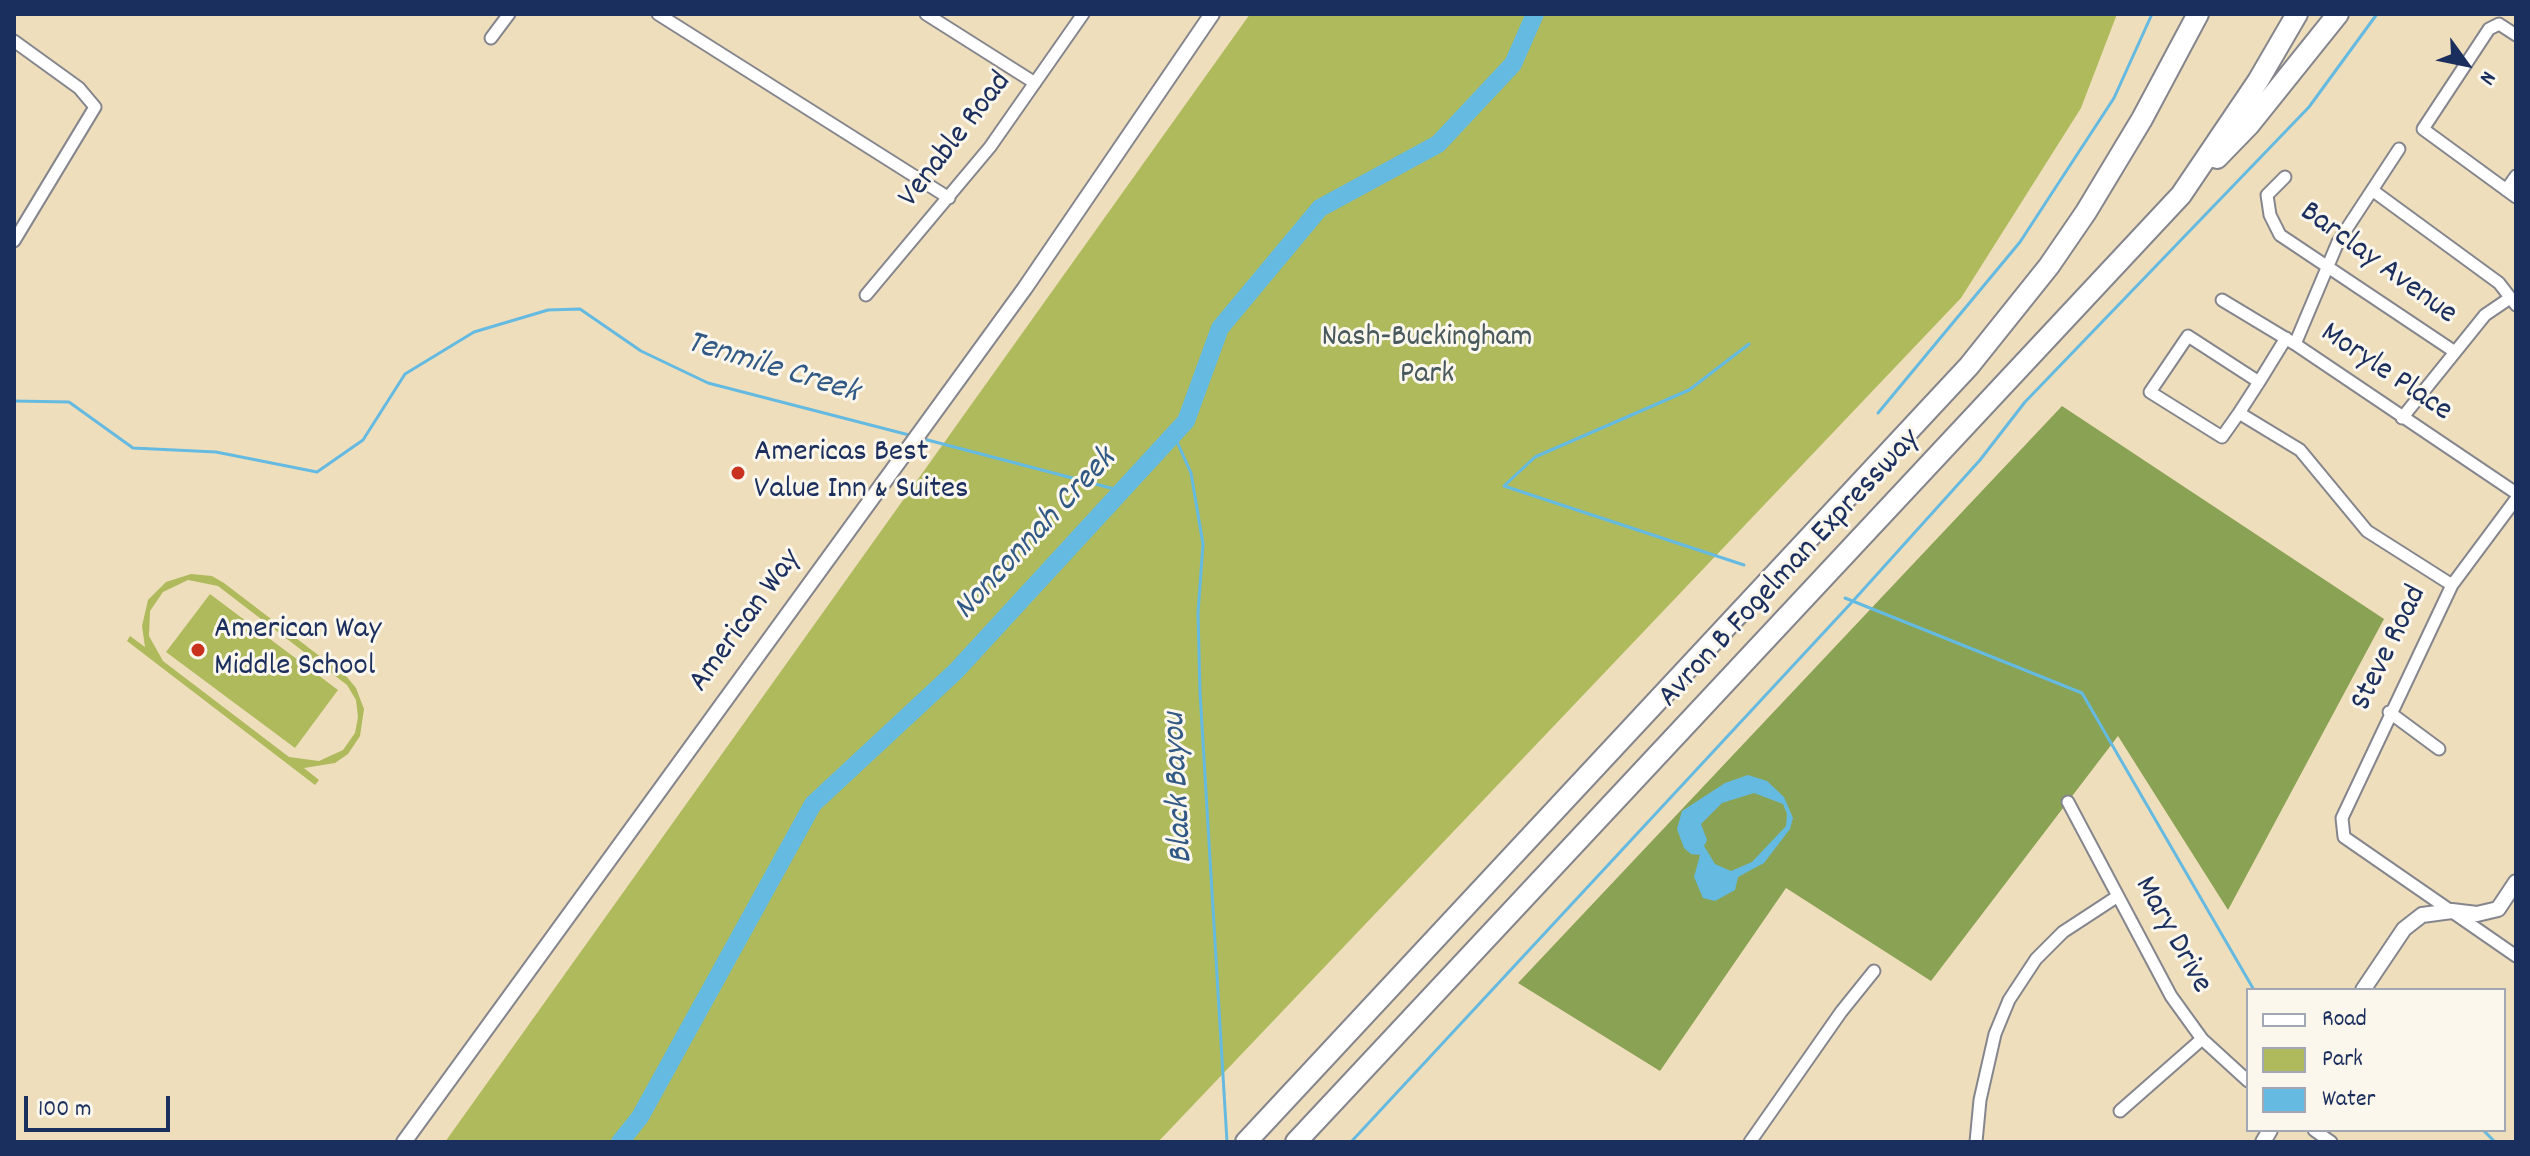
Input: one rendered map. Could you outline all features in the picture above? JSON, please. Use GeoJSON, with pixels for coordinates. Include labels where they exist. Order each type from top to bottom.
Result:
{"type":"FeatureCollection","features":[{"type":"Feature","properties":{"kind":"highway"},"geometry":{"type":"LineString","coordinates":[[2174,58],[2185,14]]}},
{"type":"Feature","properties":{"kind":"highway","name":"Avron B Fogelman Expressway"},"geometry":{"type":"LineString","coordinates":[[1250,1137],[1969,366],[2069,238],[2124,151],[2198,14]]}},
{"type":"Feature","properties":{"kind":"highway","name":"Avron B Fogelman Expressway"},"geometry":{"type":"LineString","coordinates":[[1296,1142],[2181,195],[2258,81],[2297,14]]}},
{"type":"Feature","properties":{"kind":"highway"},"geometry":{"type":"LineString","coordinates":[[2181,195],[2249,125],[2338,14]]}},
{"type":"Feature","properties":{"kind":"main road","name":"American Way"},"geometry":{"type":"LineString","coordinates":[[404,1142],[1033,277],[1212,14]]}},
{"type":"Feature","properties":{"kind":"main road"},"geometry":{"type":"LineString","coordinates":[[2364,988],[2404,929],[2422,915],[2452,911],[2477,914],[2498,909],[2516,882]]}},
{"type":"Feature","properties":{"kind":"street"},"geometry":{"type":"LineString","coordinates":[[491,38],[509,14]]}},
{"type":"Feature","properties":{"kind":"street"},"geometry":{"type":"LineString","coordinates":[[658,14],[949,198]]}},
{"type":"Feature","properties":{"kind":"street"},"geometry":{"type":"LineString","coordinates":[[926,14],[1035,83]]}},
{"type":"Feature","properties":{"kind":"street","name":"Venable Road"},"geometry":{"type":"LineString","coordinates":[[866,295],[949,198],[1083,14]]}},
{"type":"Feature","properties":{"kind":"street"},"geometry":{"type":"LineString","coordinates":[[2516,35],[2499,24],[2489,29],[2423,129],[2511,193],[2516,176]]}},
{"type":"Feature","properties":{"kind":"street"},"geometry":{"type":"LineString","coordinates":[[14,41],[79,88],[95,107],[14,241]]}},
{"type":"Feature","properties":{"kind":"street"},"geometry":{"type":"LineString","coordinates":[[2259,382],[2188,336],[2150,392],[2222,437],[2290,341],[2329,268],[2338,242],[2399,149]]}},
{"type":"Feature","properties":{"kind":"street","name":"Barclay Avenue"},"geometry":{"type":"LineString","coordinates":[[2285,177],[2267,195],[2280,235],[2455,352]]}},
{"type":"Feature","properties":{"kind":"street"},"geometry":{"type":"LineString","coordinates":[[2372,190],[2499,283],[2513,302]]}},
{"type":"Feature","properties":{"kind":"street","name":"Moryle Place"},"geometry":{"type":"LineString","coordinates":[[2222,300],[2290,341],[2516,496]]}},
{"type":"Feature","properties":{"kind":"street","name":"Barclay Avenue"},"geometry":{"type":"LineString","coordinates":[[2402,418],[2485,315],[2513,302]]}},
{"type":"Feature","properties":{"kind":"street"},"geometry":{"type":"LineString","coordinates":[[2239,413],[2300,450],[2367,531],[2452,585]]}},
{"type":"Feature","properties":{"kind":"street","name":"Steve Road"},"geometry":{"type":"LineString","coordinates":[[2452,911],[2344,837],[2342,818],[2389,712],[2452,585],[2516,496]]}},
{"type":"Feature","properties":{"kind":"street"},"geometry":{"type":"LineString","coordinates":[[2389,712],[2439,749]]}},
{"type":"Feature","properties":{"kind":"street","name":"Mary Drive"},"geometry":{"type":"LineString","coordinates":[[2068,802],[2171,996],[2202,1039],[2246,1079]]}},
{"type":"Feature","properties":{"kind":"street"},"geometry":{"type":"LineString","coordinates":[[1976,1142],[1980,1100],[1989,1060],[2009,1000],[2036,959],[2063,932],[2118,896]]}},
{"type":"Feature","properties":{"kind":"street"},"geometry":{"type":"LineString","coordinates":[[2452,911],[2516,956]]}},
{"type":"Feature","properties":{"kind":"street"},"geometry":{"type":"LineString","coordinates":[[1750,1142],[1841,1012],[1874,971]]}},
{"type":"Feature","properties":{"kind":"street"},"geometry":{"type":"LineString","coordinates":[[2120,1111],[2202,1039]]}},
{"type":"Feature","properties":{"kind":"green space","name":"Nash-Buckingham Park"},"geometry":{"type":"Polygon","coordinates":[[[1250,14],[2117,14],[2081,108],[1961,298],[1158,1142],[445,1142],[1250,14]]]}},
{"type":"Feature","properties":{"kind":"green space"},"geometry":{"type":"Polygon","coordinates":[[[2062,406],[2384,619],[2228,910],[2118,736],[1931,981],[1786,888],[1660,1071],[1518,983],[2062,406]]]}},
{"type":"Feature","properties":{"kind":"green space"},"geometry":{"type":"Polygon","coordinates":[[[191,574],[212,576],[347,677],[356,688],[364,709],[360,736],[348,754],[335,763],[304,768],[319,780],[315,785],[127,641],[130,636],[145,647],[142,626],[148,600],[166,582],[191,574]],[[188,580],[163,592],[150,611],[149,636],[163,661],[289,757],[319,761],[343,750],[355,733],[358,717],[356,700],[347,685],[218,586],[188,580]]]}},
{"type":"Feature","properties":{"kind":"green space"},"geometry":{"type":"Polygon","coordinates":[[[210,594],[338,690],[295,748],[166,652],[210,594]]]}},
{"type":"Feature","properties":{"kind":"water"},"geometry":{"type":"Polygon","coordinates":[[[1748,775],[1767,781],[1784,797],[1793,818],[1790,829],[1764,863],[1738,877],[1735,890],[1715,901],[1703,898],[1694,877],[1700,855],[1691,854],[1684,848],[1677,829],[1682,811],[1725,783],[1748,775]],[[1754,793],[1722,803],[1701,824],[1707,840],[1704,846],[1715,864],[1731,871],[1752,862],[1786,826],[1787,814],[1783,804],[1754,793]]]}},
{"type":"Feature","properties":{"kind":"waterway","name":"Nonconnah Creek"},"geometry":{"type":"LineString","coordinates":[[620,1142],[640,1117],[813,804],[956,671],[1186,421],[1220,328],[1320,208],[1438,144],[1513,64],[1535,14]]}},
{"type":"Feature","properties":{"kind":"waterway"},"geometry":{"type":"LineString","coordinates":[[1878,413],[2020,242],[2114,98],[2152,14]]}},
{"type":"Feature","properties":{"kind":"waterway"},"geometry":{"type":"LineString","coordinates":[[1351,1142],[1853,601],[1980,460],[2025,402],[2309,107],[2377,14]]}},
{"type":"Feature","properties":{"kind":"waterway","name":"Tenmile Creek"},"geometry":{"type":"LineString","coordinates":[[14,401],[69,402],[133,448],[216,452],[317,472],[363,440],[405,374],[474,332],[548,310],[580,309],[641,351],[708,383],[913,436]]}},
{"type":"Feature","properties":{"kind":"waterway"},"geometry":{"type":"LineString","coordinates":[[1744,565],[1504,486],[1535,457],[1689,390],[1749,344]]}},
{"type":"Feature","properties":{"kind":"waterway","name":"Black Bayou"},"geometry":{"type":"LineString","coordinates":[[1174,435],[1191,473],[1203,544],[1198,613],[1200,692],[1227,1142]]}},
{"type":"Feature","properties":{"kind":"waterway","name":"Tenmile Creek"},"geometry":{"type":"LineString","coordinates":[[920,438],[1122,491]]}},
{"type":"Feature","properties":{"kind":"waterway"},"geometry":{"type":"LineString","coordinates":[[1845,598],[2082,693],[2253,988]]}},
{"type":"Feature","properties":{"kind":"waterway"},"geometry":{"type":"LineString","coordinates":[[2485,1132],[2495,1142]]}},
{"type":"Feature","properties":{"kind":"place","name":"Americas Best Value Inn & Suites"},"geometry":{"type":"Point","coordinates":[738,473]}},
{"type":"Feature","properties":{"kind":"place","name":"American Way Middle School"},"geometry":{"type":"Point","coordinates":[198,650]}}]}
